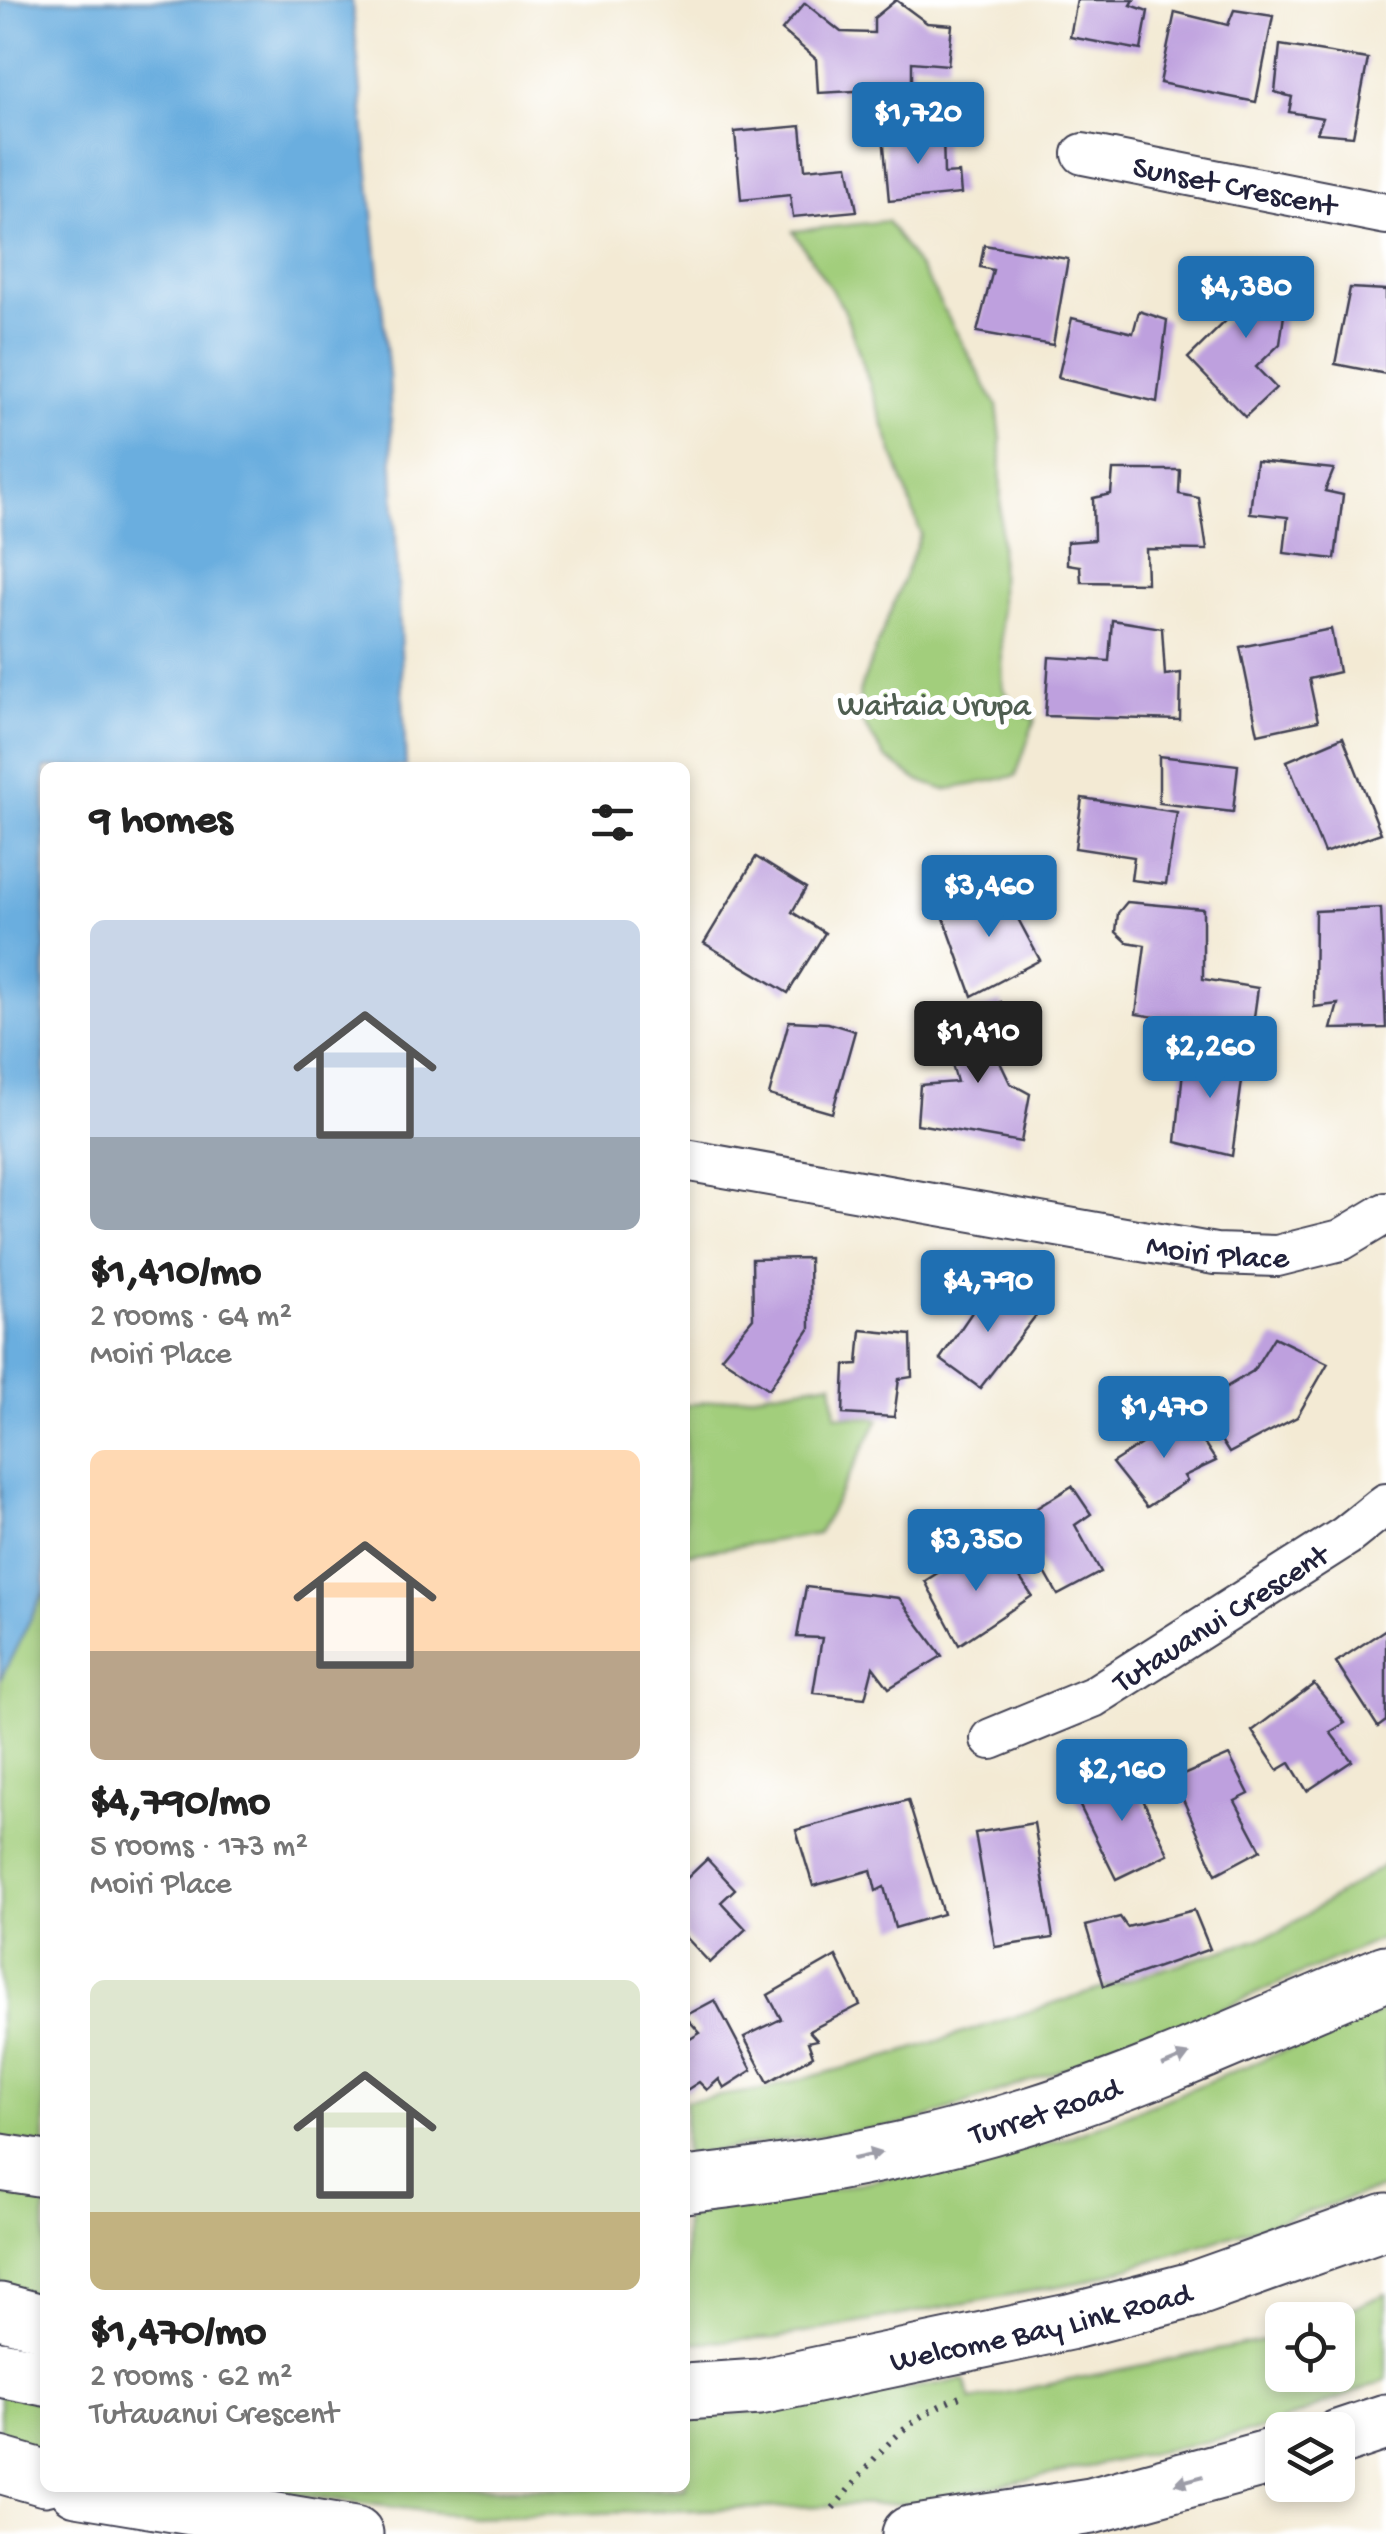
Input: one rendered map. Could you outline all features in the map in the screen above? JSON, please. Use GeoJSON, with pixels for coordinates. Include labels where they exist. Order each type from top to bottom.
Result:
{"type":"FeatureCollection","features":[{"type":"Feature","properties":{"kind":"main road","name":"Turret Road"},"geometry":{"type":"LineString","coordinates":[[690,2184],[789,2172],[949,2139],[1036,2114],[1116,2086],[1386,1973]]}},
{"type":"Feature","properties":{"kind":"main road"},"geometry":{"type":"LineString","coordinates":[[0,2162],[40,2168]]}},
{"type":"Feature","properties":{"kind":"main road","name":"Welcome Bay Link Road"},"geometry":{"type":"LineString","coordinates":[[690,2392],[759,2387],[1069,2322],[1192,2290],[1386,2221]]}},
{"type":"Feature","properties":{"kind":"main road"},"geometry":{"type":"LineString","coordinates":[[0,2311],[40,2321]]}},
{"type":"Feature","properties":{"kind":"main road"},"geometry":{"type":"LineString","coordinates":[[0,2370],[40,2377]]}},
{"type":"Feature","properties":{"kind":"main road"},"geometry":{"type":"LineString","coordinates":[[1355,2432],[1386,2422]]}},
{"type":"Feature","properties":{"kind":"main road"},"geometry":{"type":"LineString","coordinates":[[910,2534],[1091,2506],[1265,2459]]}},
{"type":"Feature","properties":{"kind":"main road"},"geometry":{"type":"LineString","coordinates":[[0,2465],[40,2477]]}},
{"type":"Feature","properties":{"kind":"main road"},"geometry":{"type":"LineString","coordinates":[[90,2492],[219,2534]]}},
{"type":"Feature","properties":{"kind":"main road"},"geometry":{"type":"LineString","coordinates":[[109,2492],[355,2534]]}},
{"type":"Feature","properties":{"kind":"street","name":"Sunset Crescent"},"geometry":{"type":"LineString","coordinates":[[1083,154],[1386,214]]}},
{"type":"Feature","properties":{"kind":"street","name":"Moiri Place"},"geometry":{"type":"LineString","coordinates":[[690,1161],[1215,1254],[1277,1256],[1341,1240],[1386,1213]]}},
{"type":"Feature","properties":{"kind":"street","name":"Tutauanui Crescent"},"geometry":{"type":"LineString","coordinates":[[991,1739],[1094,1697],[1346,1536],[1386,1504]]}},
{"type":"Feature","properties":{"kind":"green space","name":"Waitaia Urupa"},"geometry":{"type":"Polygon","coordinates":[[[887,221],[928,281],[997,406],[1001,439],[1003,688],[1020,713],[1035,719],[1016,776],[945,790],[917,780],[885,757],[862,722],[859,692],[921,534],[844,309],[793,231],[887,221]]]}},
{"type":"Feature","properties":{"kind":"green space"},"geometry":{"type":"Polygon","coordinates":[[[832,1382],[836,1415],[879,1419],[818,1534],[690,1553],[690,1404],[832,1382]]]}},
{"type":"Feature","properties":{"kind":"green space"},"geometry":{"type":"Polygon","coordinates":[[[40,1600],[40,2145],[0,2140],[0,1680],[40,1600]]]}},
{"type":"Feature","properties":{"kind":"green space"},"geometry":{"type":"Polygon","coordinates":[[[1386,1864],[1386,1937],[1170,2031],[909,2124],[690,2154],[690,2100],[760,2090],[891,2056],[1279,1932],[1386,1864]]]}},
{"type":"Feature","properties":{"kind":"green space"},"geometry":{"type":"Polygon","coordinates":[[[1386,2010],[1386,2187],[1086,2281],[777,2338],[690,2343],[690,2210],[792,2198],[1065,2139],[1386,2010]]]}},
{"type":"Feature","properties":{"kind":"green space"},"geometry":{"type":"Polygon","coordinates":[[[0,2194],[40,2198],[40,2306],[0,2297],[0,2194]]]}},
{"type":"Feature","properties":{"kind":"green space"},"geometry":{"type":"Polygon","coordinates":[[[1386,2294],[1386,2380],[1305,2412],[1265,2412],[1265,2428],[1260,2430],[918,2503],[471,2517],[275,2492],[690,2492],[690,2420],[964,2380],[971,2400],[1265,2340],[1265,2392],[1355,2392],[1355,2307],[1386,2294]]]}},
{"type":"Feature","properties":{"kind":"green space"},"geometry":{"type":"Polygon","coordinates":[[[0,2393],[40,2397],[40,2451],[0,2439],[0,2393]]]}},
{"type":"Feature","properties":{"kind":"water"},"geometry":{"type":"Polygon","coordinates":[[[0,0],[352,0],[389,376],[406,762],[40,762],[40,1600],[0,1680],[0,0]]]}},
{"type":"Feature","properties":{"kind":"building"},"geometry":{"type":"Polygon","coordinates":[[[896,0],[927,23],[952,25],[948,65],[912,62],[912,88],[818,93],[816,59],[782,30],[805,3],[841,32],[874,33],[874,18],[896,0]]]}},
{"type":"Feature","properties":{"kind":"building"},"geometry":{"type":"Polygon","coordinates":[[[1077,0],[1134,0],[1131,5],[1148,11],[1141,50],[1070,37],[1077,0]]]}},
{"type":"Feature","properties":{"kind":"building"},"geometry":{"type":"Polygon","coordinates":[[[1234,10],[1273,16],[1256,102],[1160,83],[1175,12],[1228,25],[1234,10]]]}},
{"type":"Feature","properties":{"kind":"building"},"geometry":{"type":"Polygon","coordinates":[[[1280,45],[1368,59],[1353,136],[1317,133],[1323,118],[1289,112],[1292,97],[1275,92],[1280,45]]]}},
{"type":"Feature","properties":{"kind":"building"},"geometry":{"type":"Polygon","coordinates":[[[801,126],[805,169],[848,165],[857,211],[793,217],[790,195],[741,200],[735,132],[801,126]]]}},
{"type":"Feature","properties":{"kind":"building"},"geometry":{"type":"Polygon","coordinates":[[[943,133],[944,174],[959,173],[961,194],[889,201],[883,135],[943,133]]]}},
{"type":"Feature","properties":{"kind":"building"},"geometry":{"type":"Polygon","coordinates":[[[984,245],[1068,259],[1053,345],[977,332],[993,270],[980,267],[984,245]]]}},
{"type":"Feature","properties":{"kind":"building"},"geometry":{"type":"Polygon","coordinates":[[[1237,272],[1289,279],[1280,344],[1256,367],[1276,388],[1245,417],[1188,358],[1230,317],[1237,272]]]}},
{"type":"Feature","properties":{"kind":"building"},"geometry":{"type":"Polygon","coordinates":[[[1350,288],[1386,290],[1386,374],[1335,364],[1350,288]]]}},
{"type":"Feature","properties":{"kind":"building"},"geometry":{"type":"Polygon","coordinates":[[[1139,311],[1167,320],[1157,402],[1058,378],[1072,318],[1133,333],[1139,311]]]}},
{"type":"Feature","properties":{"kind":"building"},"geometry":{"type":"Polygon","coordinates":[[[1256,461],[1334,469],[1325,491],[1343,495],[1335,559],[1284,553],[1288,517],[1250,513],[1256,461]]]}},
{"type":"Feature","properties":{"kind":"building"},"geometry":{"type":"Polygon","coordinates":[[[1113,470],[1180,470],[1179,494],[1199,498],[1207,550],[1146,549],[1147,583],[1081,582],[1080,566],[1067,564],[1067,542],[1094,540],[1093,498],[1111,494],[1113,470]]]}},
{"type":"Feature","properties":{"kind":"building"},"geometry":{"type":"Polygon","coordinates":[[[1112,620],[1162,628],[1165,675],[1181,673],[1180,720],[1045,716],[1049,657],[1109,661],[1112,620]]]}},
{"type":"Feature","properties":{"kind":"building"},"geometry":{"type":"Polygon","coordinates":[[[1331,629],[1339,672],[1309,679],[1318,721],[1258,734],[1240,647],[1331,629]]]}},
{"type":"Feature","properties":{"kind":"building"},"geometry":{"type":"Polygon","coordinates":[[[1343,737],[1381,833],[1324,853],[1287,761],[1343,737]]]}},
{"type":"Feature","properties":{"kind":"building"},"geometry":{"type":"Polygon","coordinates":[[[1159,756],[1238,765],[1233,812],[1159,803],[1159,756]]]}},
{"type":"Feature","properties":{"kind":"building"},"geometry":{"type":"Polygon","coordinates":[[[1082,798],[1177,812],[1166,884],[1131,880],[1134,857],[1075,848],[1082,798]]]}},
{"type":"Feature","properties":{"kind":"building"},"geometry":{"type":"Polygon","coordinates":[[[756,857],[806,888],[792,912],[825,933],[788,993],[704,943],[756,857]]]}},
{"type":"Feature","properties":{"kind":"building"},"geometry":{"type":"Polygon","coordinates":[[[1000,885],[1040,960],[972,996],[943,915],[1000,885]]]}},
{"type":"Feature","properties":{"kind":"building"},"geometry":{"type":"Polygon","coordinates":[[[1127,902],[1203,909],[1203,979],[1258,988],[1252,1032],[1136,1014],[1145,945],[1127,942],[1116,932],[1118,913],[1127,902]]]}},
{"type":"Feature","properties":{"kind":"building"},"geometry":{"type":"Polygon","coordinates":[[[1381,908],[1386,1028],[1331,1029],[1338,1004],[1314,1007],[1315,911],[1381,908]]]}},
{"type":"Feature","properties":{"kind":"building"},"geometry":{"type":"Polygon","coordinates":[[[1001,1002],[1014,1047],[998,1058],[1010,1083],[1030,1094],[1021,1142],[917,1124],[920,1085],[957,1082],[947,1047],[982,1036],[969,1013],[1001,1002]]]}},
{"type":"Feature","properties":{"kind":"building"},"geometry":{"type":"Polygon","coordinates":[[[789,1021],[828,1023],[855,1031],[832,1113],[769,1095],[789,1021]]]}},
{"type":"Feature","properties":{"kind":"building"},"geometry":{"type":"Polygon","coordinates":[[[1185,1049],[1245,1058],[1232,1156],[1176,1142],[1185,1049]]]}},
{"type":"Feature","properties":{"kind":"building"},"geometry":{"type":"Polygon","coordinates":[[[809,1258],[810,1328],[769,1389],[721,1357],[753,1318],[752,1259],[809,1258]]]}},
{"type":"Feature","properties":{"kind":"building"},"geometry":{"type":"Polygon","coordinates":[[[992,1283],[1037,1314],[980,1388],[940,1359],[992,1283]]]}},
{"type":"Feature","properties":{"kind":"building"},"geometry":{"type":"Polygon","coordinates":[[[861,1330],[911,1335],[912,1377],[899,1379],[894,1417],[843,1414],[845,1365],[858,1364],[861,1330]]]}},
{"type":"Feature","properties":{"kind":"building"},"geometry":{"type":"Polygon","coordinates":[[[1274,1337],[1328,1363],[1297,1417],[1229,1453],[1198,1404],[1253,1371],[1274,1337]]]}},
{"type":"Feature","properties":{"kind":"building"},"geometry":{"type":"Polygon","coordinates":[[[1186,1415],[1216,1461],[1184,1476],[1187,1481],[1147,1507],[1112,1463],[1186,1415]]]}},
{"type":"Feature","properties":{"kind":"building"},"geometry":{"type":"Polygon","coordinates":[[[1072,1486],[1091,1514],[1075,1525],[1101,1572],[1058,1595],[1016,1521],[1072,1486]]]}},
{"type":"Feature","properties":{"kind":"building"},"geometry":{"type":"Polygon","coordinates":[[[977,1548],[990,1570],[1006,1557],[1032,1596],[959,1645],[925,1581],[977,1548]]]}},
{"type":"Feature","properties":{"kind":"building"},"geometry":{"type":"Polygon","coordinates":[[[806,1587],[899,1598],[942,1656],[889,1688],[873,1667],[865,1698],[813,1693],[822,1638],[797,1637],[806,1587]]]}},
{"type":"Feature","properties":{"kind":"building"},"geometry":{"type":"Polygon","coordinates":[[[1386,1629],[1386,1721],[1378,1727],[1336,1662],[1386,1629]]]}},
{"type":"Feature","properties":{"kind":"building"},"geometry":{"type":"Polygon","coordinates":[[[1314,1684],[1345,1723],[1330,1732],[1352,1761],[1307,1791],[1290,1763],[1278,1770],[1252,1731],[1314,1684]]]}},
{"type":"Feature","properties":{"kind":"building"},"geometry":{"type":"Polygon","coordinates":[[[1229,1755],[1249,1794],[1235,1801],[1261,1850],[1216,1874],[1174,1779],[1229,1755]]]}},
{"type":"Feature","properties":{"kind":"building"},"geometry":{"type":"Polygon","coordinates":[[[1129,1769],[1168,1854],[1116,1879],[1074,1794],[1129,1769]]]}},
{"type":"Feature","properties":{"kind":"building"},"geometry":{"type":"Polygon","coordinates":[[[908,1800],[943,1914],[895,1928],[884,1887],[876,1891],[871,1870],[813,1886],[796,1830],[908,1800]]]}},
{"type":"Feature","properties":{"kind":"building"},"geometry":{"type":"Polygon","coordinates":[[[1034,1823],[1053,1938],[995,1947],[975,1833],[1034,1823]]]}},
{"type":"Feature","properties":{"kind":"building"},"geometry":{"type":"Polygon","coordinates":[[[707,1859],[735,1889],[721,1902],[746,1929],[710,1963],[690,1941],[690,1875],[707,1859]]]}},
{"type":"Feature","properties":{"kind":"building"},"geometry":{"type":"Polygon","coordinates":[[[1194,1910],[1210,1949],[1104,1986],[1086,1926],[1120,1917],[1127,1927],[1194,1910]]]}},
{"type":"Feature","properties":{"kind":"building"},"geometry":{"type":"Polygon","coordinates":[[[836,1956],[860,2005],[809,2031],[817,2040],[808,2042],[813,2056],[768,2082],[744,2037],[781,2019],[768,1995],[836,1956]]]}},
{"type":"Feature","properties":{"kind":"building"},"geometry":{"type":"Polygon","coordinates":[[[715,2000],[752,2070],[724,2088],[719,2079],[707,2090],[699,2082],[690,2088],[690,2039],[700,2033],[690,2022],[690,2013],[715,2000]]]}}]}
